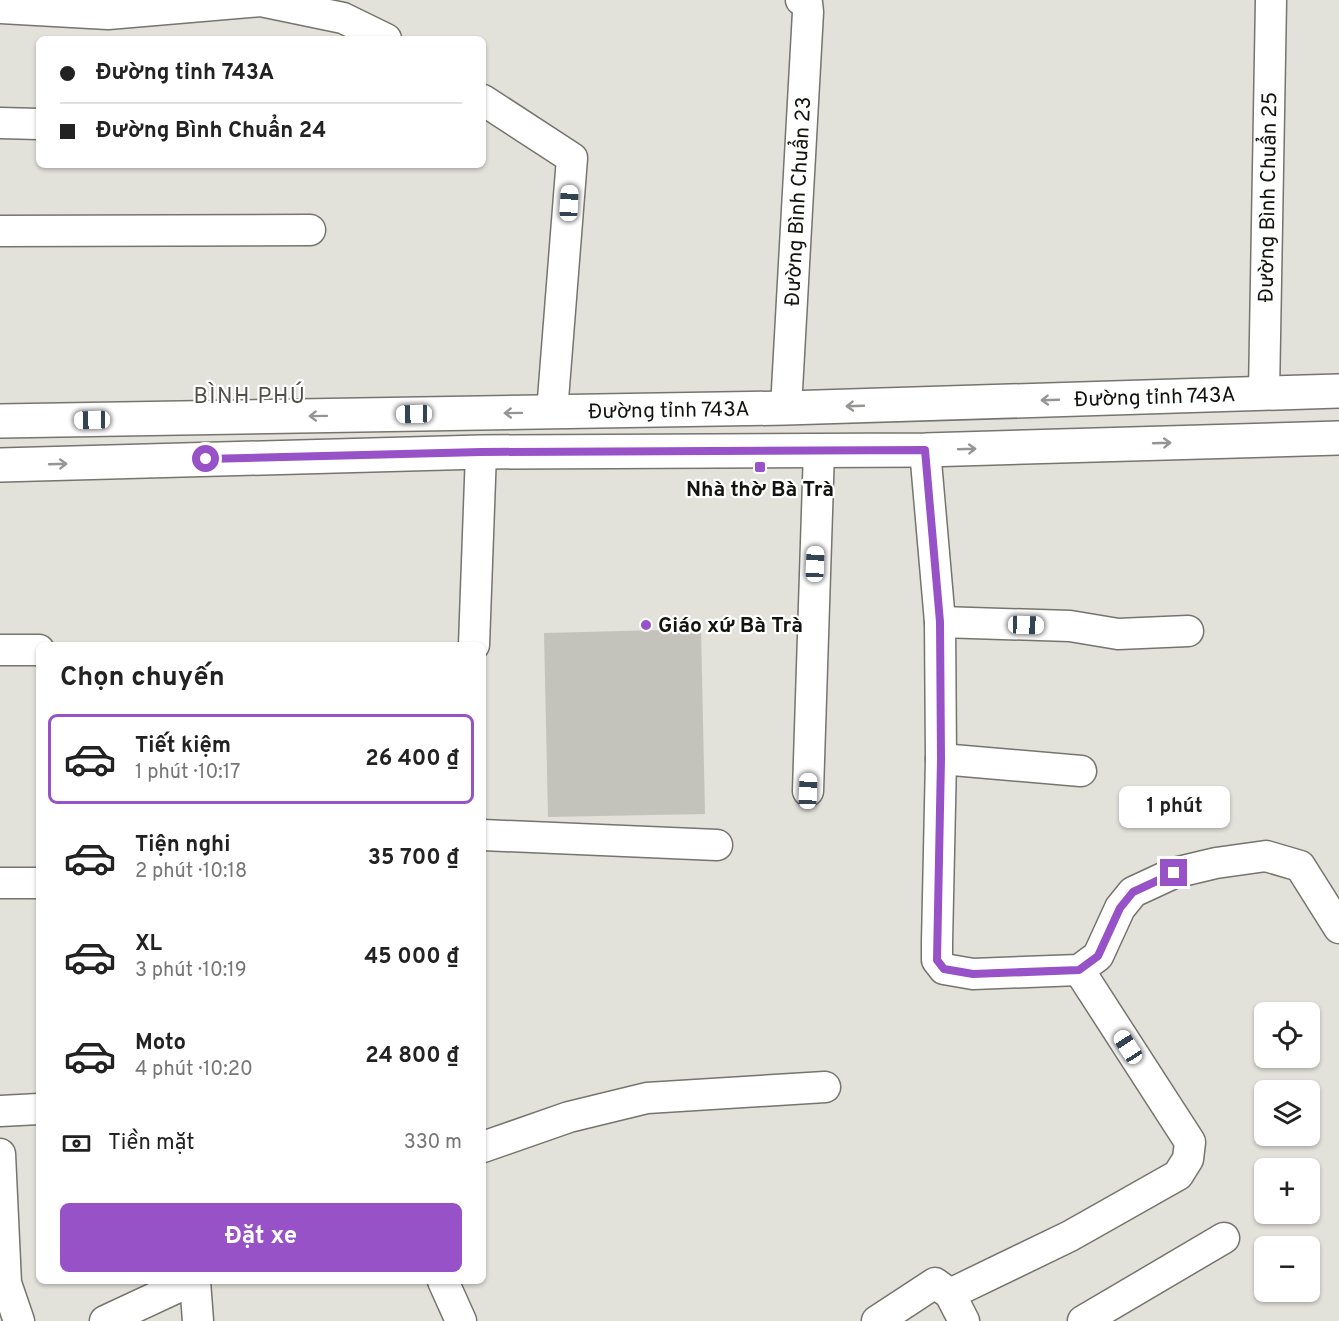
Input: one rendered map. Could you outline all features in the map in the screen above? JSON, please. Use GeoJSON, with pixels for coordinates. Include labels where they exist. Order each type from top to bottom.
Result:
{"type":"FeatureCollection","features":[{"type":"Feature","properties":{"kind":"main road","name":"Đường tỉnh 743A"},"geometry":{"type":"LineString","coordinates":[[0,422],[786,408],[1339,391]]}},
{"type":"Feature","properties":{"kind":"main road"},"geometry":{"type":"LineString","coordinates":[[719,409],[720,451]]}},
{"type":"Feature","properties":{"kind":"main road","name":"Đường tỉnh 743A"},"geometry":{"type":"LineString","coordinates":[[0,465],[481,452],[925,450],[1339,438]]}},
{"type":"Feature","properties":{"kind":"street"},"geometry":{"type":"LineString","coordinates":[[0,8],[108,14],[261,0],[343,18],[380,36]]}},
{"type":"Feature","properties":{"kind":"street","name":"Đường Bình Chuẩn 25"},"geometry":{"type":"LineString","coordinates":[[1264,393],[1271,0]]}},
{"type":"Feature","properties":{"kind":"street","name":"Đường Bình Chuẩn 23"},"geometry":{"type":"LineString","coordinates":[[786,408],[806,1]]}},
{"type":"Feature","properties":{"kind":"street"},"geometry":{"type":"LineString","coordinates":[[486,102],[572,158],[552,412]]}},
{"type":"Feature","properties":{"kind":"street"},"geometry":{"type":"LineString","coordinates":[[0,123],[36,124]]}},
{"type":"Feature","properties":{"kind":"street"},"geometry":{"type":"LineString","coordinates":[[0,231],[310,230]]}},
{"type":"Feature","properties":{"kind":"street"},"geometry":{"type":"LineString","coordinates":[[808,791],[819,450]]}},
{"type":"Feature","properties":{"kind":"street"},"geometry":{"type":"LineString","coordinates":[[925,450],[940,622],[941,759],[937,960],[944,969],[973,974],[1079,970],[1098,956],[1120,908],[1133,892],[1174,873],[1216,863],[1266,856],[1300,866],[1339,928]]}},
{"type":"Feature","properties":{"kind":"street"},"geometry":{"type":"LineString","coordinates":[[474,642],[481,452]]}},
{"type":"Feature","properties":{"kind":"street"},"geometry":{"type":"LineString","coordinates":[[940,622],[1070,626],[1119,634],[1188,631]]}},
{"type":"Feature","properties":{"kind":"street"},"geometry":{"type":"LineString","coordinates":[[0,650],[36,650]]}},
{"type":"Feature","properties":{"kind":"street"},"geometry":{"type":"LineString","coordinates":[[941,759],[1081,771]]}},
{"type":"Feature","properties":{"kind":"street"},"geometry":{"type":"LineString","coordinates":[[486,835],[717,845]]}},
{"type":"Feature","properties":{"kind":"street"},"geometry":{"type":"LineString","coordinates":[[0,883],[36,883]]}},
{"type":"Feature","properties":{"kind":"street"},"geometry":{"type":"LineString","coordinates":[[950,1294],[1070,1236],[1178,1176],[1188,1159],[1190,1142],[1079,970]]}},
{"type":"Feature","properties":{"kind":"street"},"geometry":{"type":"LineString","coordinates":[[486,1146],[569,1117],[647,1098],[825,1087]]}},
{"type":"Feature","properties":{"kind":"street"},"geometry":{"type":"LineString","coordinates":[[0,1111],[36,1109]]}},
{"type":"Feature","properties":{"kind":"street"},"geometry":{"type":"LineString","coordinates":[[0,1154],[6,1283],[19,1321]]}},
{"type":"Feature","properties":{"kind":"street"},"geometry":{"type":"LineString","coordinates":[[1083,1321],[1224,1238]]}},
{"type":"Feature","properties":{"kind":"street"},"geometry":{"type":"LineString","coordinates":[[877,1321],[935,1283],[950,1294],[964,1321]]}},
{"type":"Feature","properties":{"kind":"street"},"geometry":{"type":"LineString","coordinates":[[105,1321],[185,1284]]}},
{"type":"Feature","properties":{"kind":"street"},"geometry":{"type":"LineString","coordinates":[[195,1284],[198,1321]]}},
{"type":"Feature","properties":{"kind":"street"},"geometry":{"type":"LineString","coordinates":[[444,1284],[461,1321]]}},
{"type":"Feature","properties":{"kind":"building"},"geometry":{"type":"Polygon","coordinates":[[[701,629],[705,814],[548,817],[544,633],[701,629]]]}},
{"type":"Feature","properties":{"kind":"place","name":"Nhà thờ Bà Trà"},"geometry":{"type":"Point","coordinates":[760,467]}},
{"type":"Feature","properties":{"kind":"place","name":"Giáo xứ Bà Trà"},"geometry":{"type":"Point","coordinates":[646,625]}},
{"type":"Feature","properties":{"kind":"district","name":"BÌNH PHÚ"},"geometry":{"type":"Point","coordinates":[250,395]}},
{"type":"Feature","properties":{"kind":"route"},"geometry":{"type":"LineString","coordinates":[[206,459],[481,452],[925,450],[940,622],[941,759],[937,960],[944,969],[973,974],[1079,970],[1098,956],[1120,908],[1133,892],[1174,873]]}}]}
